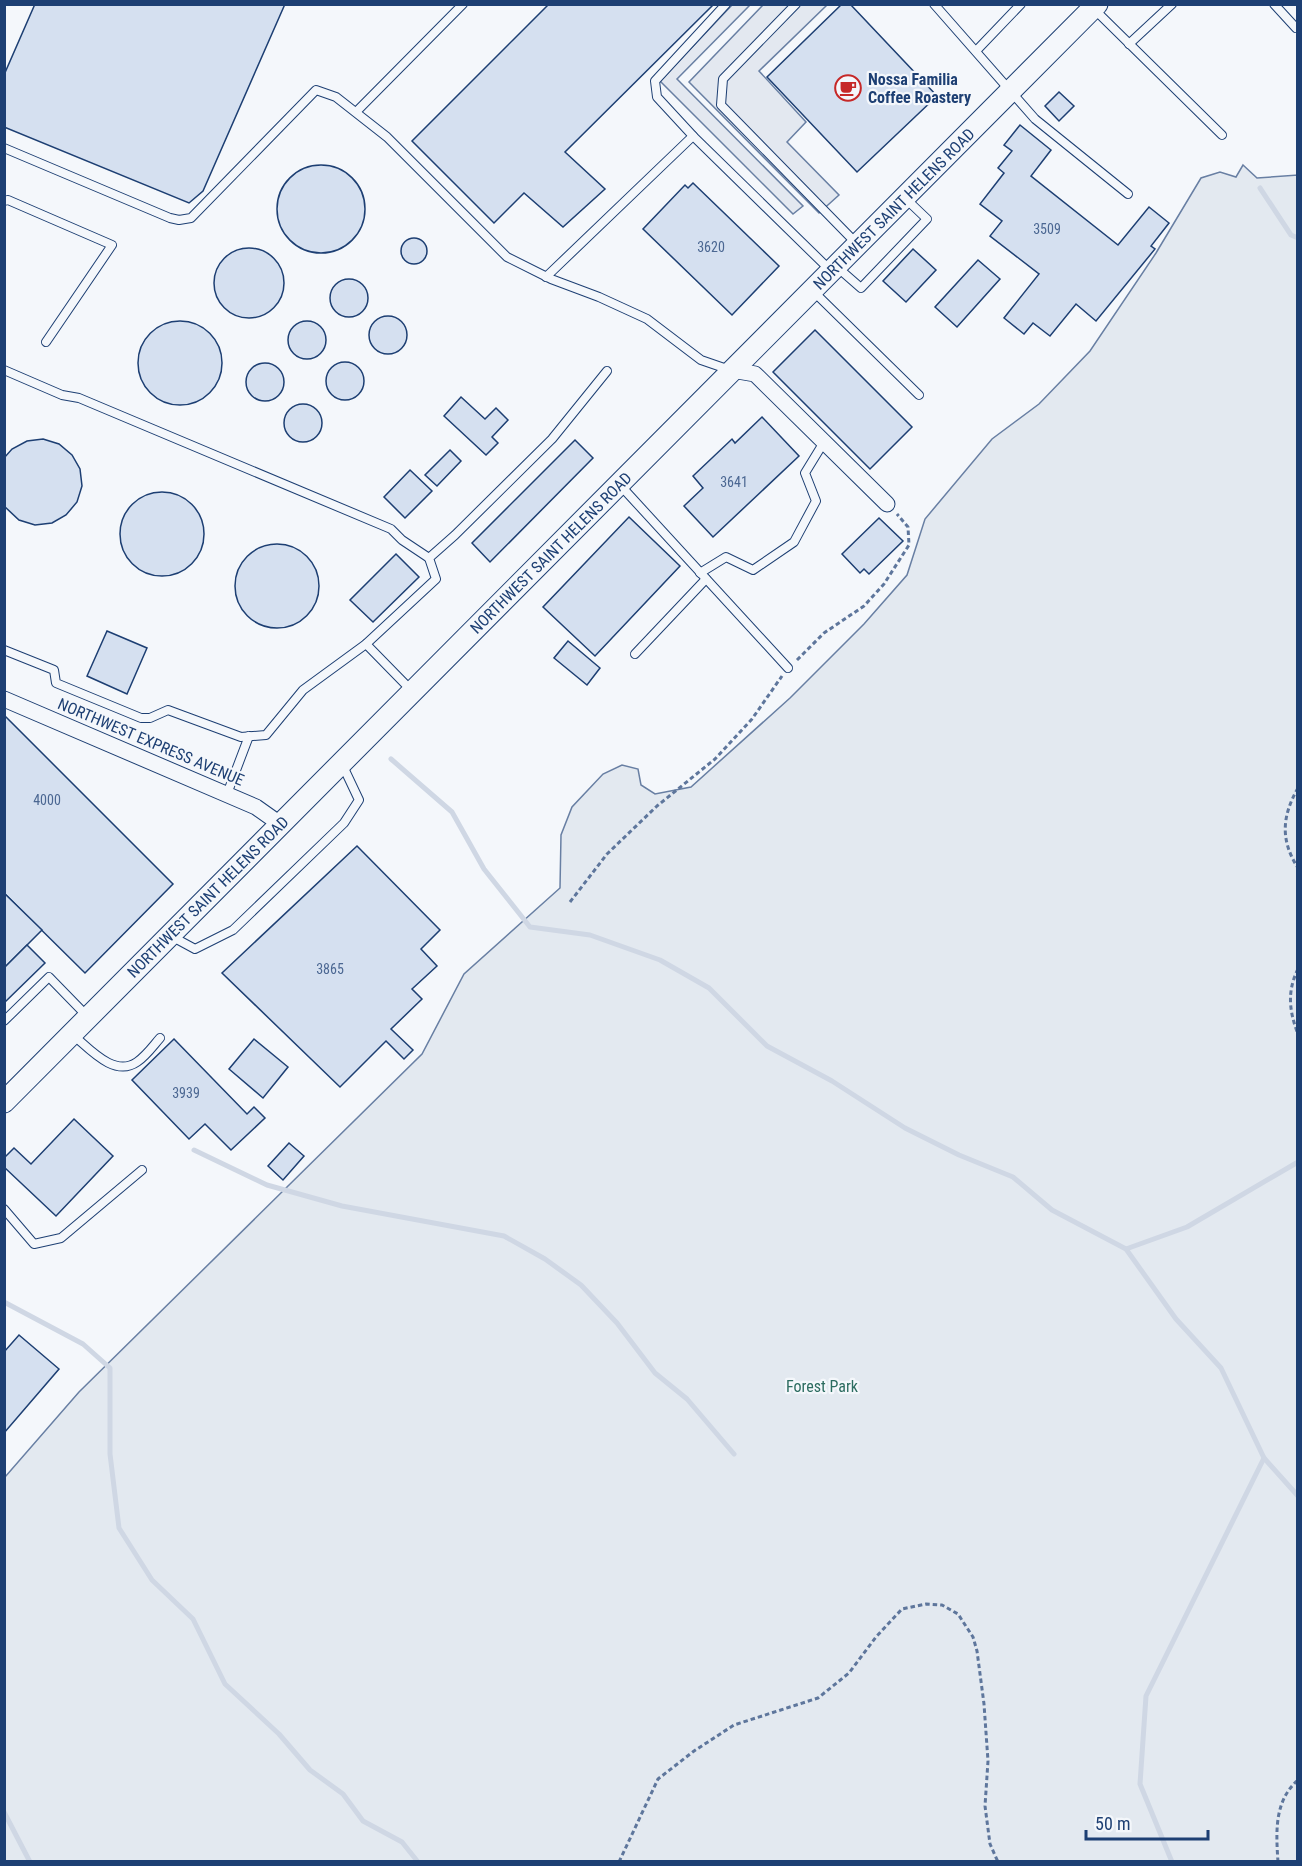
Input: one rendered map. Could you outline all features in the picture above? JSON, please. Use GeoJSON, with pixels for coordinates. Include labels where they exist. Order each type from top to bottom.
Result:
{"type":"FeatureCollection","features":[{"type":"Feature","properties":{"kind":"main road","name":"NORTHWEST SAINT HELENS ROAD"},"geometry":{"type":"LineString","coordinates":[[4,1101],[1095,6]]}},
{"type":"Feature","properties":{"kind":"street"},"geometry":{"type":"LineString","coordinates":[[732,370],[755,374],[887,504]]}},
{"type":"Feature","properties":{"kind":"street","name":"NORTHWEST EXPRESS AVENUE"},"geometry":{"type":"LineString","coordinates":[[4,699],[256,807],[280,824]]}},
{"type":"Feature","properties":{"kind":"lane"},"geometry":{"type":"LineString","coordinates":[[356,112],[463,4]]}},
{"type":"Feature","properties":{"kind":"lane"},"geometry":{"type":"LineString","coordinates":[[726,4],[655,81],[657,97],[693,136],[833,269],[861,288],[927,219],[904,198]]}},
{"type":"Feature","properties":{"kind":"lane"},"geometry":{"type":"LineString","coordinates":[[796,4],[723,79],[721,105],[858,245]]}},
{"type":"Feature","properties":{"kind":"lane"},"geometry":{"type":"LineString","coordinates":[[934,4],[1035,119],[1128,194]]}},
{"type":"Feature","properties":{"kind":"lane"},"geometry":{"type":"LineString","coordinates":[[976,51],[1021,4]]}},
{"type":"Feature","properties":{"kind":"lane"},"geometry":{"type":"LineString","coordinates":[[1129,44],[1172,4]]}},
{"type":"Feature","properties":{"kind":"lane"},"geometry":{"type":"LineString","coordinates":[[1274,4],[1296,28]]}},
{"type":"Feature","properties":{"kind":"lane"},"geometry":{"type":"LineString","coordinates":[[1095,6],[1129,44],[1222,135]]}},
{"type":"Feature","properties":{"kind":"lane"},"geometry":{"type":"LineString","coordinates":[[4,148],[170,218],[179,220],[191,218],[316,90],[336,97],[387,137],[507,257],[546,277],[599,297],[647,320],[701,360],[732,370]]}},
{"type":"Feature","properties":{"kind":"lane"},"geometry":{"type":"LineString","coordinates":[[546,277],[693,136]]}},
{"type":"Feature","properties":{"kind":"lane"},"geometry":{"type":"LineString","coordinates":[[4,201],[8,200],[112,245],[46,342]]}},
{"type":"Feature","properties":{"kind":"lane"},"geometry":{"type":"LineString","coordinates":[[812,291],[919,395]]}},
{"type":"Feature","properties":{"kind":"lane"},"geometry":{"type":"LineString","coordinates":[[4,370],[62,395],[79,398],[391,529],[402,540],[429,558],[436,579],[366,644],[303,690],[266,735],[241,737],[168,710],[150,718],[141,718],[56,683],[54,670],[4,650]]}},
{"type":"Feature","properties":{"kind":"lane"},"geometry":{"type":"LineString","coordinates":[[429,558],[552,439],[606,371]]}},
{"type":"Feature","properties":{"kind":"lane"},"geometry":{"type":"LineString","coordinates":[[635,654],[703,576],[726,557],[753,570],[794,542],[816,501],[805,473],[824,442]]}},
{"type":"Feature","properties":{"kind":"lane"},"geometry":{"type":"LineString","coordinates":[[619,484],[788,668]]}},
{"type":"Feature","properties":{"kind":"lane"},"geometry":{"type":"LineString","coordinates":[[366,644],[412,691]]}},
{"type":"Feature","properties":{"kind":"lane"},"geometry":{"type":"LineString","coordinates":[[227,794],[249,736]]}},
{"type":"Feature","properties":{"kind":"lane"},"geometry":{"type":"LineString","coordinates":[[170,935],[195,949],[233,930],[345,823],[359,800],[341,762]]}},
{"type":"Feature","properties":{"kind":"lane"},"geometry":{"type":"LineString","coordinates":[[4,1021],[48,977],[88,1017]]}},
{"type":"Feature","properties":{"kind":"lane"},"geometry":{"type":"LineString","coordinates":[[72,1034],[108,1064],[117,1066],[127,1066],[136,1062],[160,1038]]}},
{"type":"Feature","properties":{"kind":"lane"},"geometry":{"type":"LineString","coordinates":[[4,1209],[34,1244],[61,1238],[142,1170]]}},
{"type":"Feature","properties":{"kind":"path"},"geometry":{"type":"LineString","coordinates":[[570,902],[607,854],[657,806],[715,759],[752,719],[788,668],[824,633],[864,606],[884,584],[909,545],[908,527],[887,504]]}},
{"type":"Feature","properties":{"kind":"path"},"geometry":{"type":"LineString","coordinates":[[1298,788],[1287,810],[1284,833],[1291,858],[1298,868]]}},
{"type":"Feature","properties":{"kind":"path"},"geometry":{"type":"LineString","coordinates":[[1298,969],[1292,981],[1290,998],[1290,1015],[1298,1034]]}},
{"type":"Feature","properties":{"kind":"path"},"geometry":{"type":"LineString","coordinates":[[619,1862],[658,1779],[694,1751],[734,1725],[818,1698],[849,1673],[876,1637],[902,1609],[926,1604],[942,1605],[958,1614],[973,1637],[977,1651],[988,1761],[985,1806],[990,1844],[998,1862]]}},
{"type":"Feature","properties":{"kind":"path"},"geometry":{"type":"LineString","coordinates":[[1278,1862],[1276,1828],[1280,1806],[1289,1787],[1298,1780]]}},
{"type":"Feature","properties":{"kind":"green space","name":"Forest Park"},"geometry":{"type":"Polygon","coordinates":[[[1243,165],[1257,178],[1298,175],[1297,1861],[5,1861],[5,1477],[79,1392],[422,1054],[464,974],[560,888],[561,835],[572,807],[603,774],[622,765],[638,769],[641,785],[655,794],[691,787],[790,698],[864,624],[907,575],[925,519],[992,439],[1039,404],[1090,351],[1156,253],[1201,178],[1220,172],[1236,177],[1243,165]]]}},
{"type":"Feature","properties":{"kind":"shaded area"},"geometry":{"type":"Polygon","coordinates":[[[732,5],[750,5],[677,79],[803,206],[793,214],[660,81],[732,5]]]}},
{"type":"Feature","properties":{"kind":"shaded area"},"geometry":{"type":"Polygon","coordinates":[[[763,5],[827,5],[759,71],[806,122],[787,142],[839,195],[819,213],[689,82],[763,5]]]}},
{"type":"Feature","properties":{"kind":"building"},"geometry":{"type":"Polygon","coordinates":[[[35,4],[285,4],[203,191],[189,203],[4,127],[4,75],[35,4]]]}},
{"type":"Feature","properties":{"kind":"building"},"geometry":{"type":"Polygon","coordinates":[[[549,4],[714,4],[565,152],[605,189],[563,227],[524,193],[494,223],[412,141],[549,4]]]}},
{"type":"Feature","properties":{"kind":"building"},"geometry":{"type":"Polygon","coordinates":[[[842,4],[850,4],[937,96],[857,172],[767,77],[842,4]]]}},
{"type":"Feature","properties":{"kind":"building"},"geometry":{"type":"Polygon","coordinates":[[[1059,92],[1074,106],[1059,121],[1045,106],[1059,92]]]}},
{"type":"Feature","properties":{"kind":"building"},"geometry":{"type":"Polygon","coordinates":[[[1020,125],[1051,150],[1031,176],[1118,245],[1149,207],[1169,223],[1151,246],[1155,249],[1096,321],[1076,304],[1050,336],[1033,323],[1024,334],[1004,318],[1039,274],[990,236],[1002,221],[980,204],[1004,173],[998,168],[1012,151],[1004,145],[1020,125]]]}},
{"type":"Feature","properties":{"kind":"building"},"geometry":{"type":"Polygon","coordinates":[[[321,165],[338,169],[352,178],[361,192],[365,209],[361,226],[352,240],[338,249],[321,253],[304,249],[290,240],[281,226],[277,209],[281,192],[290,178],[304,169],[321,165]]]}},
{"type":"Feature","properties":{"kind":"building"},"geometry":{"type":"Polygon","coordinates":[[[693,183],[779,266],[732,315],[643,229],[685,185],[688,188],[693,183]]]}},
{"type":"Feature","properties":{"kind":"building"},"geometry":{"type":"Polygon","coordinates":[[[414,238],[423,242],[427,251],[423,260],[414,264],[405,260],[401,251],[405,242],[414,238]]]}},
{"type":"Feature","properties":{"kind":"building"},"geometry":{"type":"Polygon","coordinates":[[[249,248],[262,251],[274,258],[281,270],[284,283],[281,296],[274,308],[262,315],[249,318],[236,315],[224,308],[217,296],[214,283],[217,270],[224,258],[236,251],[249,248]]]}},
{"type":"Feature","properties":{"kind":"building"},"geometry":{"type":"Polygon","coordinates":[[[913,249],[936,270],[906,302],[883,281],[913,249]]]}},
{"type":"Feature","properties":{"kind":"building"},"geometry":{"type":"Polygon","coordinates":[[[978,260],[1000,279],[957,327],[935,307],[978,260]]]}},
{"type":"Feature","properties":{"kind":"building"},"geometry":{"type":"Polygon","coordinates":[[[349,279],[356,280],[362,285],[367,291],[367,305],[362,311],[356,316],[349,317],[342,316],[336,311],[331,305],[330,298],[331,291],[336,285],[342,280],[349,279]]]}},
{"type":"Feature","properties":{"kind":"building"},"geometry":{"type":"Polygon","coordinates":[[[388,316],[395,317],[401,322],[406,328],[406,342],[401,348],[395,353],[388,354],[381,353],[375,348],[370,342],[369,335],[370,328],[375,322],[381,317],[388,316]]]}},
{"type":"Feature","properties":{"kind":"building"},"geometry":{"type":"Polygon","coordinates":[[[180,321],[196,324],[210,333],[219,347],[222,363],[219,379],[210,393],[196,402],[180,405],[164,402],[150,393],[141,379],[138,363],[141,347],[150,333],[164,324],[180,321]]]}},
{"type":"Feature","properties":{"kind":"building"},"geometry":{"type":"Polygon","coordinates":[[[307,321],[314,322],[320,327],[325,333],[325,347],[320,353],[314,358],[307,359],[300,358],[294,353],[289,347],[288,340],[289,333],[294,327],[300,322],[307,321]]]}},
{"type":"Feature","properties":{"kind":"building"},"geometry":{"type":"Polygon","coordinates":[[[815,330],[912,427],[870,469],[773,372],[815,330]]]}},
{"type":"Feature","properties":{"kind":"building"},"geometry":{"type":"Polygon","coordinates":[[[345,362],[352,363],[358,368],[363,374],[363,388],[358,394],[352,399],[345,400],[338,399],[332,394],[327,388],[326,381],[327,374],[332,368],[338,363],[345,362]]]}},
{"type":"Feature","properties":{"kind":"building"},"geometry":{"type":"Polygon","coordinates":[[[265,363],[278,369],[284,382],[278,395],[265,401],[252,395],[246,382],[252,369],[265,363]]]}},
{"type":"Feature","properties":{"kind":"building"},"geometry":{"type":"Polygon","coordinates":[[[461,397],[485,419],[496,408],[508,420],[492,437],[498,443],[486,455],[444,416],[461,397]]]}},
{"type":"Feature","properties":{"kind":"building"},"geometry":{"type":"Polygon","coordinates":[[[303,404],[310,405],[316,410],[321,416],[321,430],[316,436],[310,441],[303,442],[296,441],[290,436],[285,430],[284,423],[285,416],[290,410],[296,405],[303,404]]]}},
{"type":"Feature","properties":{"kind":"building"},"geometry":{"type":"Polygon","coordinates":[[[762,417],[799,456],[713,537],[684,506],[703,488],[693,476],[732,439],[735,443],[762,417]]]}},
{"type":"Feature","properties":{"kind":"building"},"geometry":{"type":"Polygon","coordinates":[[[43,439],[59,444],[72,455],[80,469],[82,486],[77,502],[66,515],[52,523],[35,525],[19,520],[4,506],[4,458],[12,449],[27,441],[43,439]]]}},
{"type":"Feature","properties":{"kind":"building"},"geometry":{"type":"Polygon","coordinates":[[[575,440],[593,458],[490,562],[472,543],[575,440]]]}},
{"type":"Feature","properties":{"kind":"building"},"geometry":{"type":"Polygon","coordinates":[[[450,450],[461,461],[437,486],[425,475],[450,450]]]}},
{"type":"Feature","properties":{"kind":"building"},"geometry":{"type":"Polygon","coordinates":[[[410,470],[432,491],[405,518],[384,497],[410,470]]]}},
{"type":"Feature","properties":{"kind":"building"},"geometry":{"type":"Polygon","coordinates":[[[162,492],[178,495],[192,504],[201,518],[204,534],[201,550],[192,564],[178,573],[162,576],[146,573],[132,564],[123,550],[120,534],[123,518],[132,504],[146,495],[162,492]]]}},
{"type":"Feature","properties":{"kind":"building"},"geometry":{"type":"Polygon","coordinates":[[[629,517],[680,566],[595,656],[543,607],[629,517]]]}},
{"type":"Feature","properties":{"kind":"building"},"geometry":{"type":"Polygon","coordinates":[[[879,518],[903,541],[869,574],[864,569],[860,573],[842,554],[879,518]]]}},
{"type":"Feature","properties":{"kind":"building"},"geometry":{"type":"Polygon","coordinates":[[[277,544],[293,547],[307,556],[316,570],[319,586],[316,602],[307,616],[293,625],[277,628],[261,625],[247,616],[238,602],[235,586],[238,570],[247,556],[261,547],[277,544]]]}},
{"type":"Feature","properties":{"kind":"building"},"geometry":{"type":"Polygon","coordinates":[[[396,554],[419,577],[373,622],[350,600],[396,554]]]}},
{"type":"Feature","properties":{"kind":"building"},"geometry":{"type":"Polygon","coordinates":[[[107,631],[147,648],[127,694],[87,676],[107,631]]]}},
{"type":"Feature","properties":{"kind":"building"},"geometry":{"type":"Polygon","coordinates":[[[568,641],[600,668],[587,685],[554,658],[568,641]]]}},
{"type":"Feature","properties":{"kind":"building"},"geometry":{"type":"Polygon","coordinates":[[[4,715],[173,884],[85,973],[4,893],[4,715]]]}},
{"type":"Feature","properties":{"kind":"building"},"geometry":{"type":"Polygon","coordinates":[[[357,846],[440,930],[421,949],[437,966],[412,989],[422,999],[391,1029],[413,1050],[404,1059],[386,1041],[340,1087],[222,973],[357,846]]]}},
{"type":"Feature","properties":{"kind":"building"},"geometry":{"type":"Polygon","coordinates":[[[4,893],[42,930],[4,968],[4,893]]]}},
{"type":"Feature","properties":{"kind":"building"},"geometry":{"type":"Polygon","coordinates":[[[27,945],[45,963],[4,1003],[4,968],[27,945]]]}},
{"type":"Feature","properties":{"kind":"building"},"geometry":{"type":"Polygon","coordinates":[[[174,1039],[247,1114],[254,1107],[265,1118],[231,1150],[205,1124],[189,1139],[132,1080],[174,1039]]]}},
{"type":"Feature","properties":{"kind":"building"},"geometry":{"type":"Polygon","coordinates":[[[254,1039],[288,1067],[263,1098],[229,1069],[254,1039]]]}},
{"type":"Feature","properties":{"kind":"building"},"geometry":{"type":"Polygon","coordinates":[[[74,1119],[113,1156],[56,1216],[4,1167],[4,1158],[14,1148],[31,1164],[74,1119]]]}},
{"type":"Feature","properties":{"kind":"building"},"geometry":{"type":"Polygon","coordinates":[[[289,1143],[304,1156],[283,1180],[268,1166],[289,1143]]]}},
{"type":"Feature","properties":{"kind":"building"},"geometry":{"type":"Polygon","coordinates":[[[19,1335],[59,1369],[4,1433],[4,1352],[19,1335]]]}},
{"type":"Feature","properties":{"kind":"waterway"},"geometry":{"type":"LineString","coordinates":[[1260,188],[1291,235],[1298,238]]}},
{"type":"Feature","properties":{"kind":"waterway"},"geometry":{"type":"LineString","coordinates":[[391,759],[452,812],[484,869],[530,927],[590,935],[660,960],[709,988],[767,1046],[832,1081],[905,1128],[959,1155],[1013,1177],[1052,1210],[1126,1249],[1176,1319],[1221,1368],[1264,1458],[1146,1696],[1140,1784],[1172,1862]]}},
{"type":"Feature","properties":{"kind":"waterway"},"geometry":{"type":"LineString","coordinates":[[194,1150],[267,1185],[342,1206],[504,1236],[545,1259],[581,1285],[617,1323],[655,1373],[687,1399],[734,1454]]}},
{"type":"Feature","properties":{"kind":"waterway"},"geometry":{"type":"LineString","coordinates":[[1126,1249],[1187,1227],[1298,1162]]}},
{"type":"Feature","properties":{"kind":"waterway"},"geometry":{"type":"LineString","coordinates":[[4,1302],[83,1344],[110,1368],[110,1454],[119,1528],[152,1580],[193,1619],[225,1684],[279,1734],[310,1770],[343,1794],[363,1821],[402,1842],[418,1862]]}},
{"type":"Feature","properties":{"kind":"waterway"},"geometry":{"type":"LineString","coordinates":[[1264,1458],[1298,1496]]}},
{"type":"Feature","properties":{"kind":"waterway"},"geometry":{"type":"LineString","coordinates":[[4,1812],[30,1862]]}},
{"type":"Feature","properties":{"kind":"place","name":"Nossa Familia Coffee Roastery"},"geometry":{"type":"Point","coordinates":[848,88]}}]}
